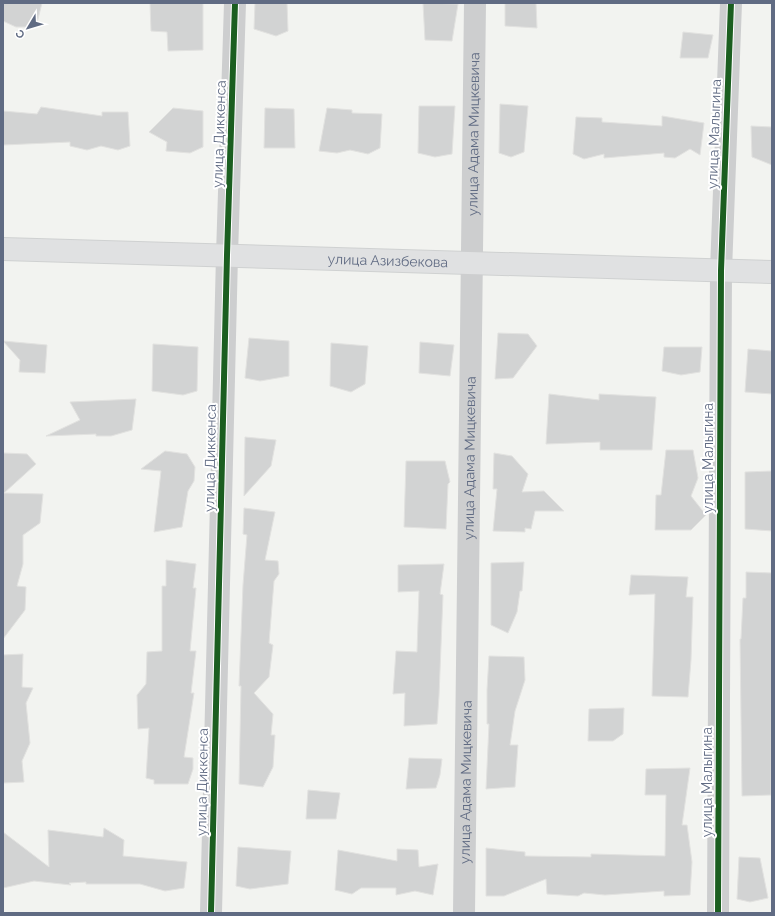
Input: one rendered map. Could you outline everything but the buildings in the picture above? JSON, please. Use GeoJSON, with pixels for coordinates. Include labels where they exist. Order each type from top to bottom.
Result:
{"type":"FeatureCollection","features":[{"type":"Feature","properties":{"kind":"main road","name":"улица Азизбекова"},"geometry":{"type":"LineString","coordinates":[[3,249],[772,272]]}},
{"type":"Feature","properties":{"kind":"street","name":"улица Диккенса"},"geometry":{"type":"LineString","coordinates":[[212,913],[227,255],[235,3]]}},
{"type":"Feature","properties":{"kind":"street","name":"улица Адама Мицкевича"},"geometry":{"type":"LineString","coordinates":[[464,913],[475,3]]}},
{"type":"Feature","properties":{"kind":"street","name":"улица Малыгина"},"geometry":{"type":"LineString","coordinates":[[718,913],[721,271],[731,3]]}},
{"type":"Feature","properties":{"kind":"cycle path"},"geometry":{"type":"LineString","coordinates":[[211,913],[227,255],[235,3]]}},
{"type":"Feature","properties":{"kind":"cycle path"},"geometry":{"type":"LineString","coordinates":[[718,913],[721,271],[731,3]]}}]}
